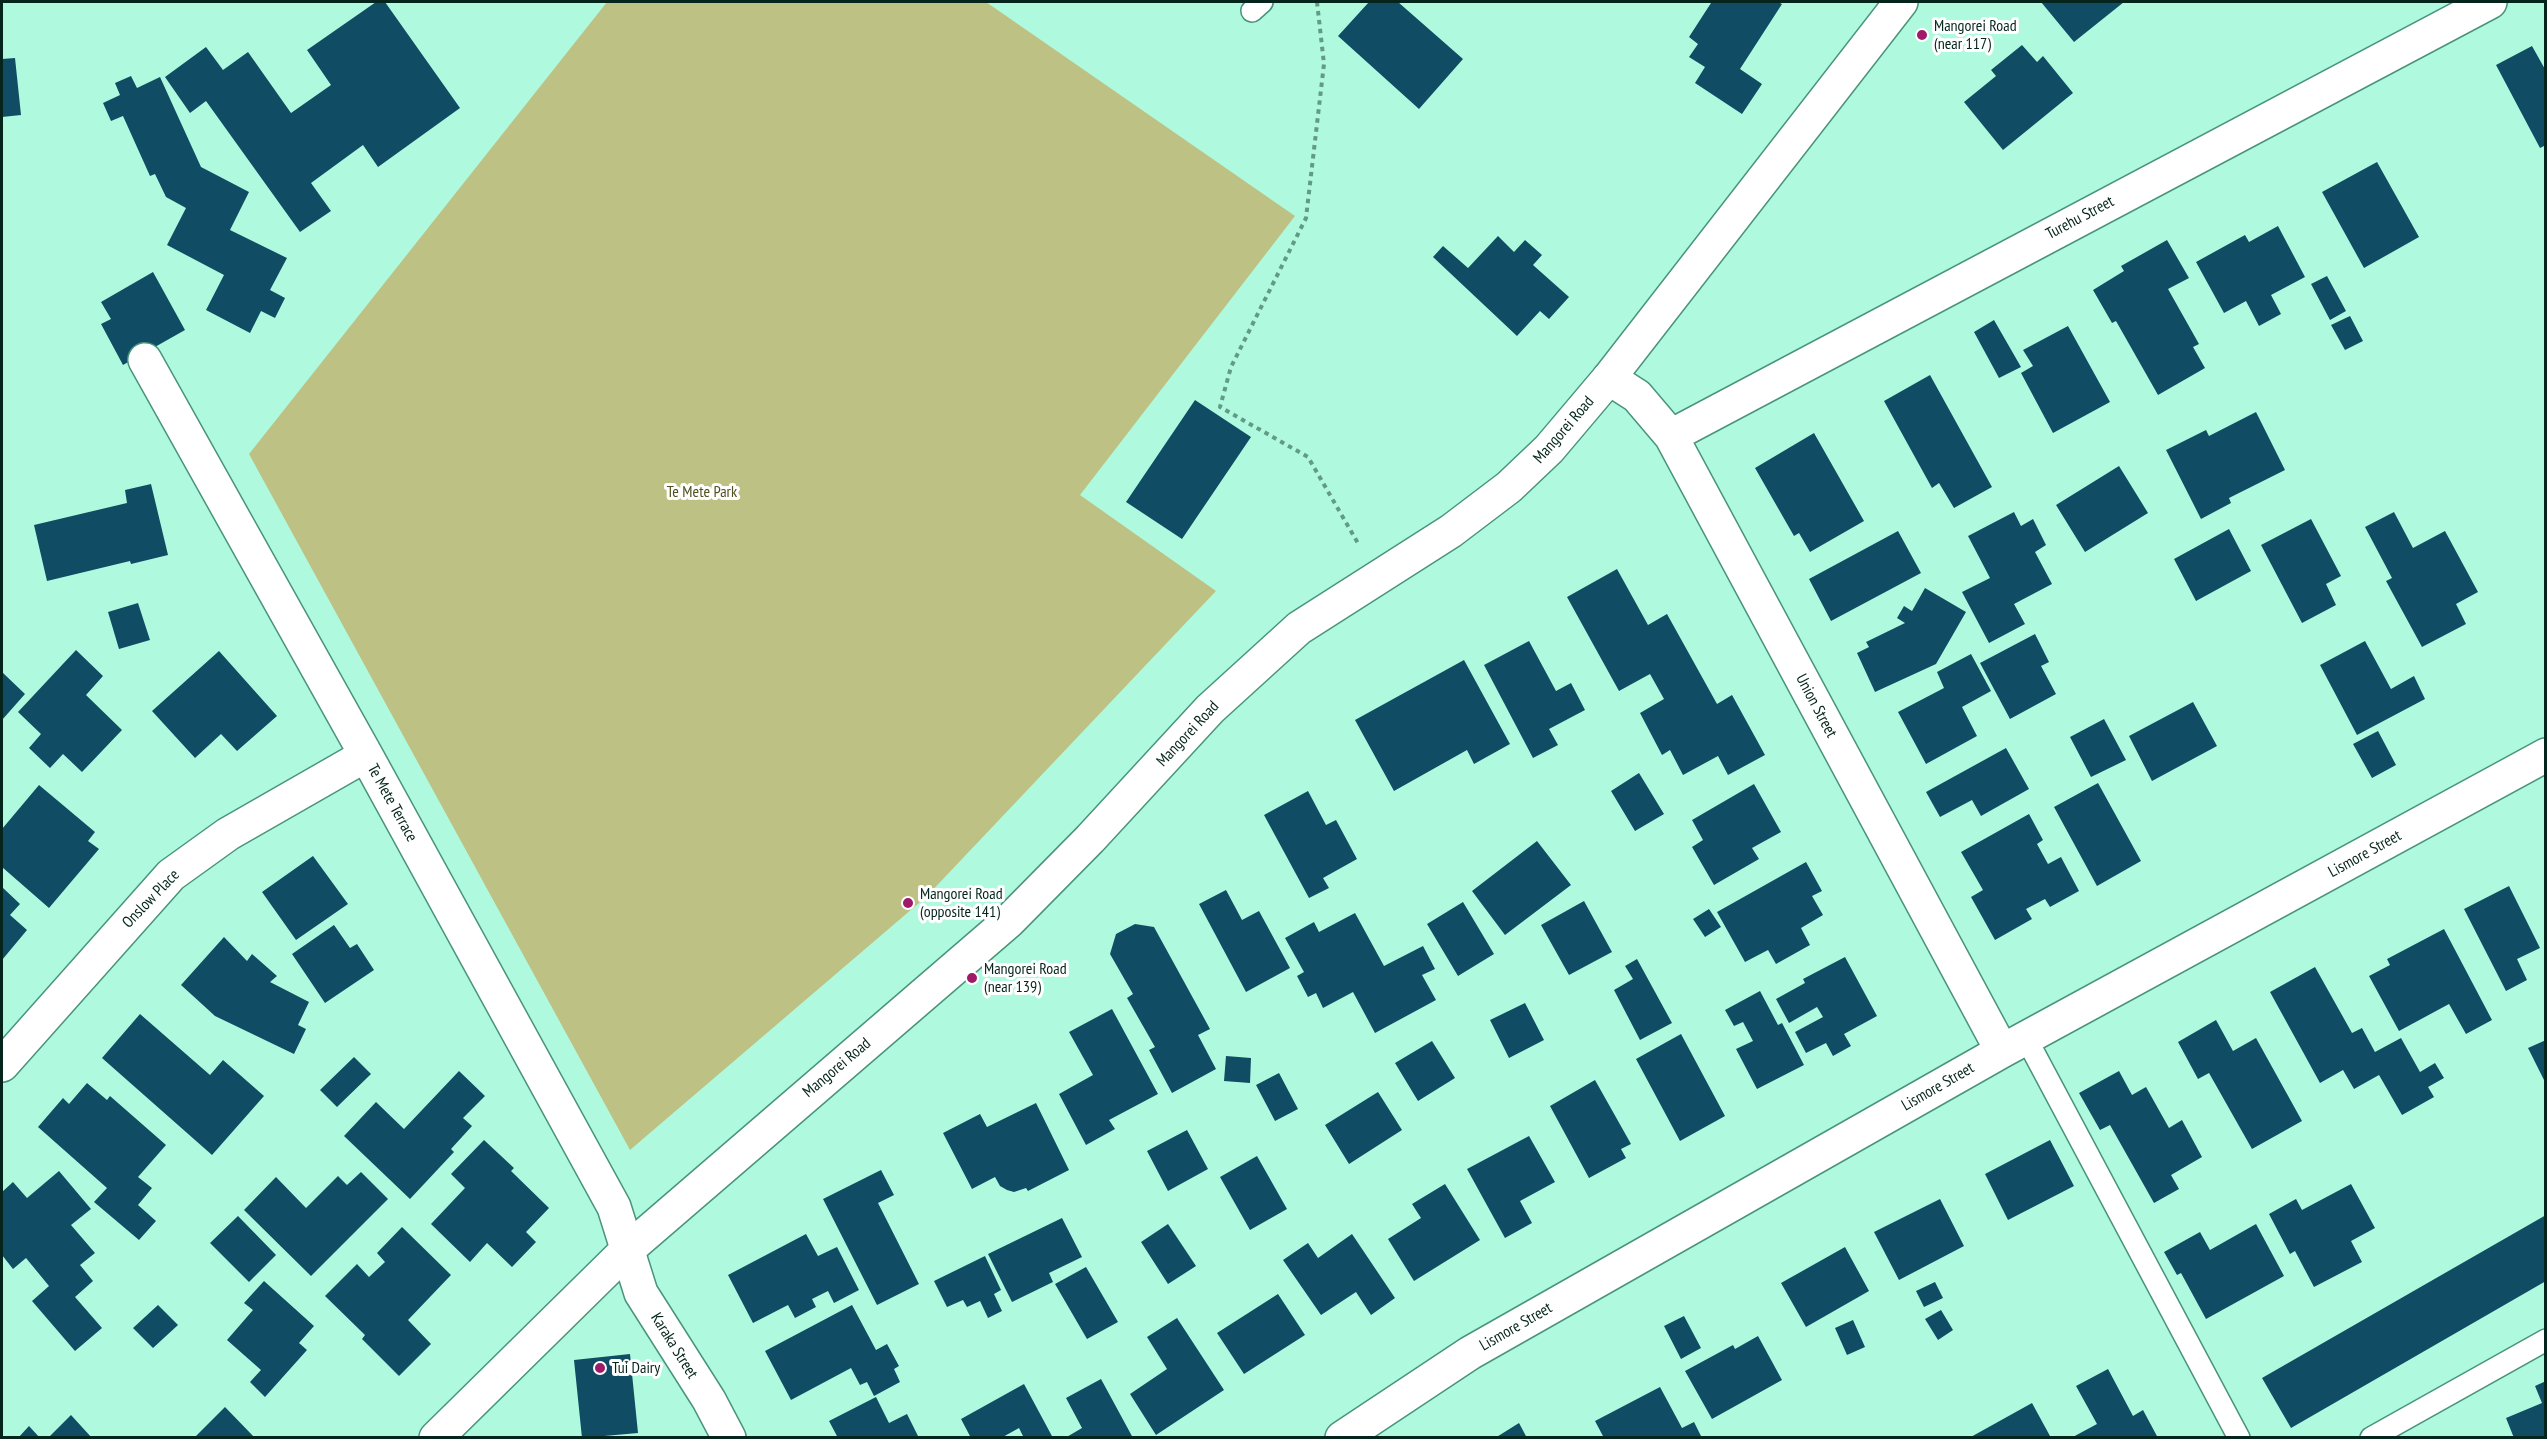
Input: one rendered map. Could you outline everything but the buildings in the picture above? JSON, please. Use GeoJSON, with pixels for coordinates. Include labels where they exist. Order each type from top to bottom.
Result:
{"type":"FeatureCollection","features":[{"type":"Feature","properties":{"kind":"street","name":"Mangorei Road"},"geometry":{"type":"LineString","coordinates":[[436,1437],[626,1251],[1009,921],[1090,839],[1210,709],[1291,635],[1451,531],[1509,488],[1549,449],[1609,378],[1901,2]]}},
{"type":"Feature","properties":{"kind":"street","name":"Turehu Street"},"geometry":{"type":"LineString","coordinates":[[1671,436],[2490,2]]}},
{"type":"Feature","properties":{"kind":"street","name":"Te Mete Terrace"},"geometry":{"type":"LineString","coordinates":[[145,360],[366,755],[614,1207],[626,1251]]}},
{"type":"Feature","properties":{"kind":"street","name":"Union Street"},"geometry":{"type":"LineString","coordinates":[[1609,378],[1637,396],[1671,436],[2014,1045]]}},
{"type":"Feature","properties":{"kind":"street","name":"Onslow Place"},"geometry":{"type":"LineString","coordinates":[[2,1065],[171,875],[228,834],[366,755]]}},
{"type":"Feature","properties":{"kind":"street","name":"Lismore Street"},"geometry":{"type":"LineString","coordinates":[[1342,1437],[1470,1353],[2014,1045],[2546,755]]}},
{"type":"Feature","properties":{"kind":"street","name":"Karaka Street"},"geometry":{"type":"LineString","coordinates":[[626,1251],[641,1293],[729,1437]]}},
{"type":"Feature","properties":{"kind":"lane"},"geometry":{"type":"LineString","coordinates":[[2014,1045],[2239,1437]]}},
{"type":"Feature","properties":{"kind":"lane"},"geometry":{"type":"LineString","coordinates":[[2371,1437],[2546,1340]]}},
{"type":"Feature","properties":{"kind":"path"},"geometry":{"type":"LineString","coordinates":[[1317,2],[1324,64],[1306,218],[1231,367],[1220,407],[1308,457],[1378,578]]}},
{"type":"Feature","properties":{"kind":"green space","name":"Te Mete Park"},"geometry":{"type":"Polygon","coordinates":[[[607,2],[986,2],[1295,216],[1080,495],[1216,591],[926,897],[630,1150],[249,454],[607,2]]]}},
{"type":"Feature","properties":{"kind":"place","name":"Mangorei Road (near 117)"},"geometry":{"type":"Point","coordinates":[1922,35]}},
{"type":"Feature","properties":{"kind":"place","name":"Mangorei Road (opposite 141)"},"geometry":{"type":"Point","coordinates":[908,903]}},
{"type":"Feature","properties":{"kind":"place","name":"Mangorei Road (near 139)"},"geometry":{"type":"Point","coordinates":[972,978]}},
{"type":"Feature","properties":{"kind":"place","name":"Tui Dairy"},"geometry":{"type":"Point","coordinates":[600,1368]}}]}
